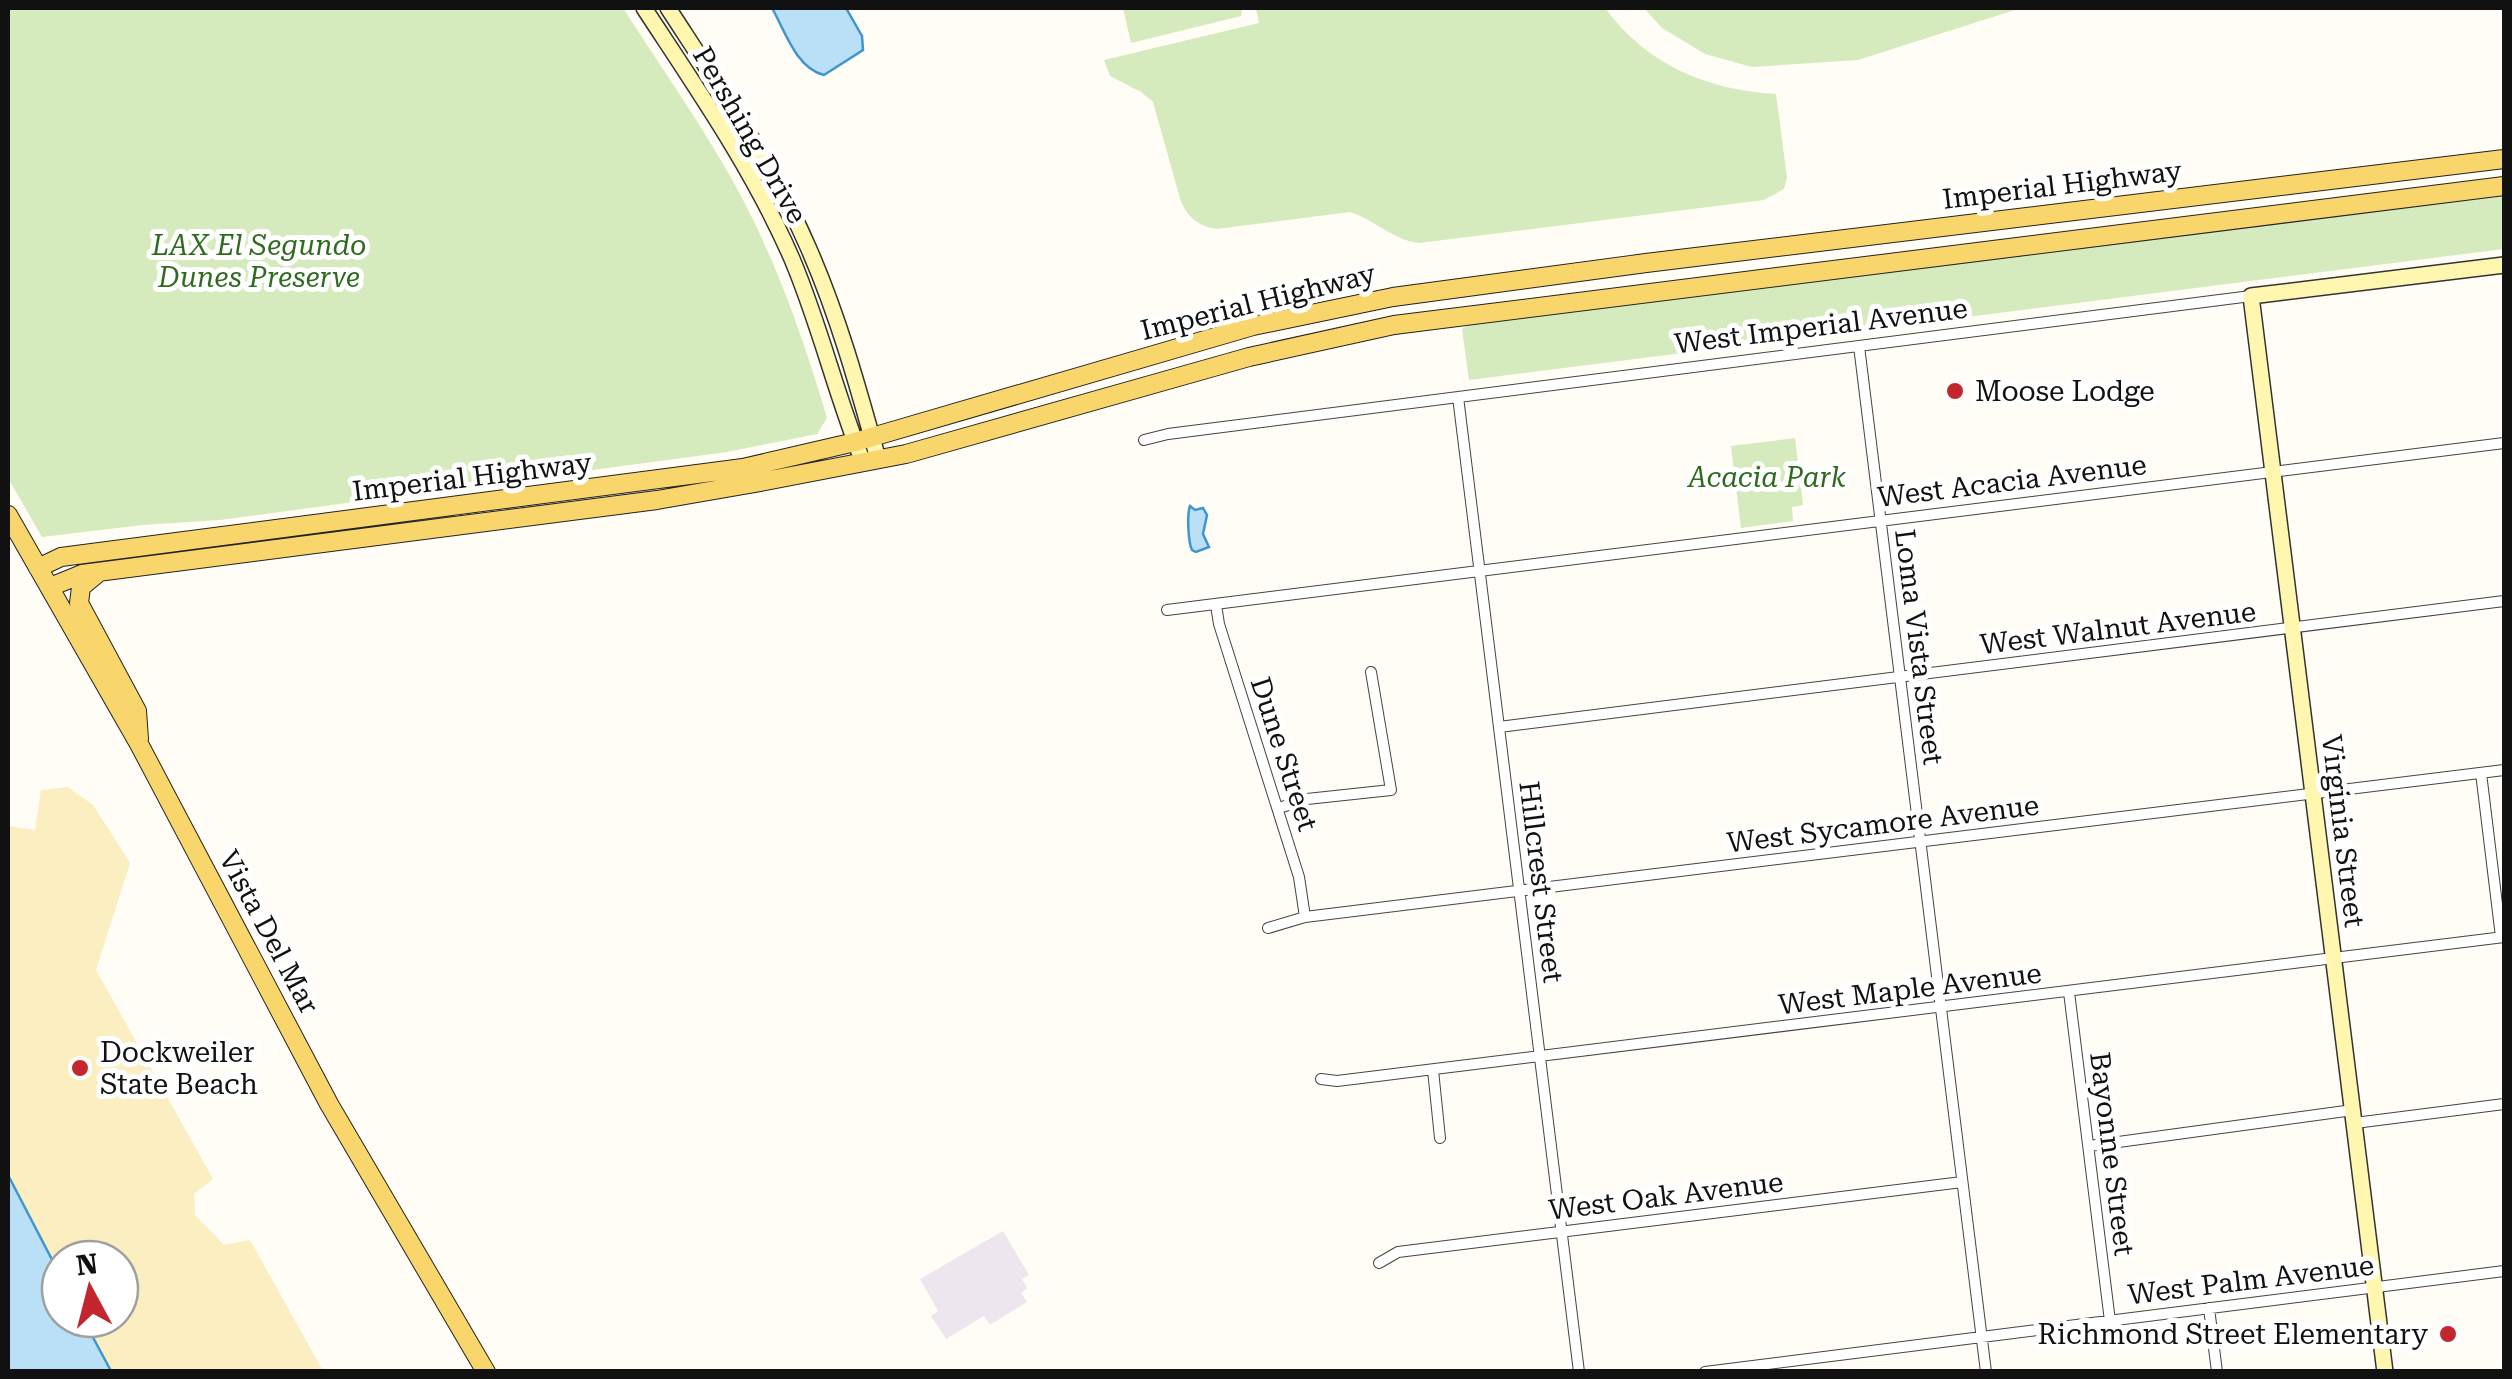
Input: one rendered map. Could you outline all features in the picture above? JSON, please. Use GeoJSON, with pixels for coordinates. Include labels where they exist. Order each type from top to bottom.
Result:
{"type":"FeatureCollection","features":[{"type":"Feature","properties":{"kind":"main road","name":"Imperial Highway"},"geometry":{"type":"LineString","coordinates":[[38,568],[61,557],[709,474],[864,439],[1253,326],[1378,300],[2504,159]]}},
{"type":"Feature","properties":{"kind":"main road","name":"Imperial Highway"},"geometry":{"type":"LineString","coordinates":[[50,587],[82,574],[657,500],[870,460],[935,446],[1279,349],[1456,315],[2504,186]]}},
{"type":"Feature","properties":{"kind":"main road"},"geometry":{"type":"LineString","coordinates":[[1456,315],[1454,306],[1461,295],[1509,288],[1517,280]]}},
{"type":"Feature","properties":{"kind":"main road","name":"Vista Del Mar"},"geometry":{"type":"LineString","coordinates":[[8,516],[139,744],[329,1104],[486,1372]]}},
{"type":"Feature","properties":{"kind":"main road"},"geometry":{"type":"LineString","coordinates":[[102,572],[81,587],[79,603],[137,711],[139,744]]}},
{"type":"Feature","properties":{"kind":"street","name":"Pershing Drive"},"geometry":{"type":"LineString","coordinates":[[644,8],[741,158],[775,223],[864,439]]}},
{"type":"Feature","properties":{"kind":"street","name":"Pershing Drive"},"geometry":{"type":"LineString","coordinates":[[668,8],[758,148],[801,230],[836,316],[870,460]]}},
{"type":"Feature","properties":{"kind":"street","name":"West Imperial Avenue"},"geometry":{"type":"LineString","coordinates":[[1144,440],[2504,265]]}},
{"type":"Feature","properties":{"kind":"street","name":"Virginia Street"},"geometry":{"type":"LineString","coordinates":[[2251,296],[2385,1372]]}},
{"type":"Feature","properties":{"kind":"street","name":"Loma Vista Street"},"geometry":{"type":"LineString","coordinates":[[1858,346],[1986,1372]]}},
{"type":"Feature","properties":{"kind":"street","name":"Hillcrest Street"},"geometry":{"type":"LineString","coordinates":[[1458,397],[1579,1372]]}},
{"type":"Feature","properties":{"kind":"street","name":"West Acacia Avenue"},"geometry":{"type":"LineString","coordinates":[[1168,610],[2504,443]]}},
{"type":"Feature","properties":{"kind":"street","name":"West Walnut Avenue"},"geometry":{"type":"LineString","coordinates":[[1499,727],[2504,601]]}},
{"type":"Feature","properties":{"kind":"street","name":"Dune Street"},"geometry":{"type":"LineString","coordinates":[[1216,605],[1300,876],[1304,917]]}},
{"type":"Feature","properties":{"kind":"street"},"geometry":{"type":"LineString","coordinates":[[1279,808],[1307,800],[1392,790],[1371,672]]}},
{"type":"Feature","properties":{"kind":"street","name":"West Sycamore Avenue"},"geometry":{"type":"LineString","coordinates":[[1268,928],[1304,917],[2504,770]]}},
{"type":"Feature","properties":{"kind":"street"},"geometry":{"type":"LineString","coordinates":[[2480,773],[2503,937]]}},
{"type":"Feature","properties":{"kind":"street","name":"West Maple Avenue"},"geometry":{"type":"LineString","coordinates":[[1320,1079],[1337,1081],[1433,1070],[2503,937]]}},
{"type":"Feature","properties":{"kind":"street","name":"Bayonne Street"},"geometry":{"type":"LineString","coordinates":[[2069,992],[2110,1321]]}},
{"type":"Feature","properties":{"kind":"street"},"geometry":{"type":"LineString","coordinates":[[1433,1070],[1440,1138]]}},
{"type":"Feature","properties":{"kind":"street"},"geometry":{"type":"LineString","coordinates":[[2088,1146],[2354,1116],[2504,1104]]}},
{"type":"Feature","properties":{"kind":"street","name":"West Oak Avenue"},"geometry":{"type":"LineString","coordinates":[[1378,1263],[1398,1252],[1962,1182]]}},
{"type":"Feature","properties":{"kind":"street","name":"West Palm Avenue"},"geometry":{"type":"LineString","coordinates":[[1705,1372],[2504,1271]]}},
{"type":"Feature","properties":{"kind":"street"},"geometry":{"type":"LineString","coordinates":[[2209,1308],[2218,1372]]}},
{"type":"Feature","properties":{"kind":"shaded area"},"geometry":{"type":"Polygon","coordinates":[[[1003,1231],[1029,1275],[1022,1279],[1027,1288],[1021,1293],[1027,1302],[990,1325],[984,1316],[946,1339],[931,1316],[938,1311],[920,1279],[1003,1231]]]}},
{"type":"Feature","properties":{"kind":"green space","name":"LAX El Segundo Dunes Preserve"},"geometry":{"type":"Polygon","coordinates":[[[8,8],[623,8],[714,148],[757,228],[796,322],[827,418],[817,434],[727,452],[220,520],[42,537],[8,478],[8,8]]]}},
{"type":"Feature","properties":{"kind":"green space"},"geometry":{"type":"Polygon","coordinates":[[[1123,8],[1242,8],[1241,16],[1131,43],[1123,8]]]}},
{"type":"Feature","properties":{"kind":"green space"},"geometry":{"type":"Polygon","coordinates":[[[1256,8],[1605,8],[1640,45],[1680,71],[1726,87],[1776,94],[1787,178],[1784,189],[1764,200],[1419,243],[1350,212],[1216,229],[1204,225],[1191,217],[1181,202],[1153,102],[1110,76],[1104,60],[1259,23],[1256,8]]]}},
{"type":"Feature","properties":{"kind":"green space"},"geometry":{"type":"Polygon","coordinates":[[[1644,8],[2021,8],[1858,60],[1752,67],[1705,54],[1662,28],[1644,8]]]}},
{"type":"Feature","properties":{"kind":"green space"},"geometry":{"type":"Polygon","coordinates":[[[2504,195],[2504,249],[1469,380],[1462,329],[1471,324],[2504,195]]]}},
{"type":"Feature","properties":{"kind":"green space","name":"Acacia Park"},"geometry":{"type":"Polygon","coordinates":[[[1795,438],[1803,505],[1792,507],[1793,521],[1741,528],[1731,446],[1795,438]]]}},
{"type":"Feature","properties":{"kind":"sand","name":"Dockweiler State Beach"},"geometry":{"type":"Polygon","coordinates":[[[68,787],[93,805],[130,863],[96,970],[213,1179],[194,1194],[195,1215],[224,1245],[250,1240],[323,1371],[111,1371],[94,1339],[140,1339],[140,1239],[41,1239],[8,1175],[8,826],[35,830],[41,790],[68,787]]]}},
{"type":"Feature","properties":{"kind":"water"},"geometry":{"type":"Polygon","coordinates":[[[772,8],[846,8],[862,36],[863,50],[824,75],[814,71],[792,48],[772,8]]]}},
{"type":"Feature","properties":{"kind":"water"},"geometry":{"type":"Polygon","coordinates":[[[1190,506],[1195,510],[1203,508],[1207,515],[1203,534],[1209,547],[1196,552],[1190,541],[1190,506]]]}},
{"type":"Feature","properties":{"kind":"water"},"geometry":{"type":"Polygon","coordinates":[[[8,1175],[41,1239],[40,1339],[94,1339],[111,1371],[8,1371],[8,1175]]]}},
{"type":"Feature","properties":{"kind":"place","name":"Moose Lodge"},"geometry":{"type":"Point","coordinates":[1955,391]}},
{"type":"Feature","properties":{"kind":"place","name":"Dockweiler State Beach"},"geometry":{"type":"Point","coordinates":[80,1068]}},
{"type":"Feature","properties":{"kind":"place","name":"Richmond Street Elementary"},"geometry":{"type":"Point","coordinates":[2448,1334]}}]}
